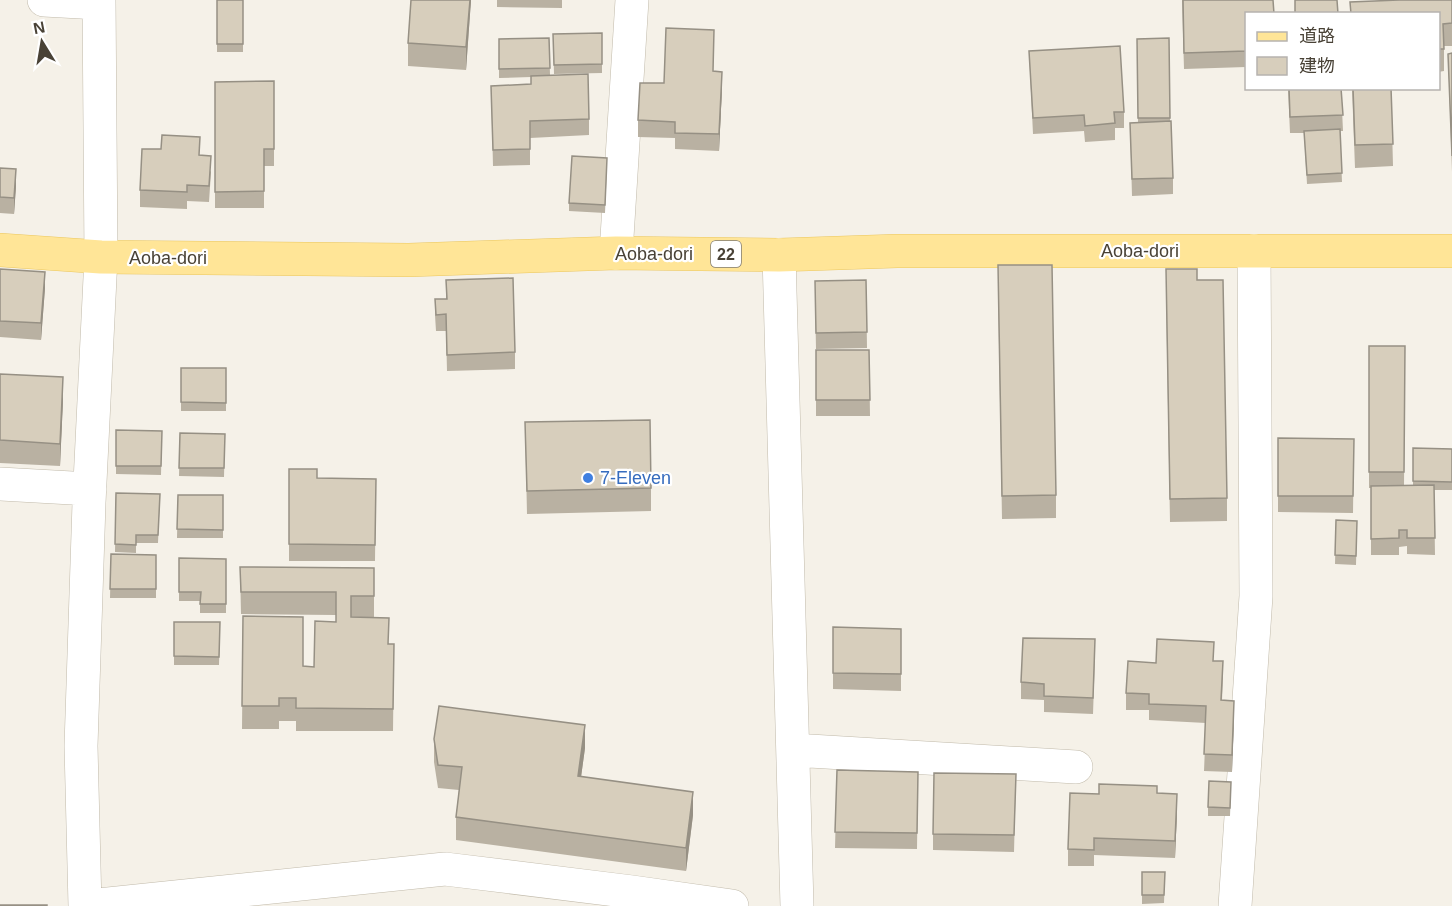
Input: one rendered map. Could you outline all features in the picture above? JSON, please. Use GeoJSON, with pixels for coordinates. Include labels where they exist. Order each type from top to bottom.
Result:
{"type":"FeatureCollection","features":[{"type":"Feature","properties":{"kind":"main road","name":"Aoba-dori"},"geometry":{"type":"LineString","coordinates":[[0,250],[100,258],[409,260],[616,253],[779,255],[897,251],[1452,251]]}},
{"type":"Feature","properties":{"kind":"street"},"geometry":{"type":"LineString","coordinates":[[44,0],[99,2],[100,258],[81,746],[87,906],[445,869],[732,906]]}},
{"type":"Feature","properties":{"kind":"street"},"geometry":{"type":"LineString","coordinates":[[616,253],[632,0]]}},
{"type":"Feature","properties":{"kind":"street"},"geometry":{"type":"LineString","coordinates":[[1235,906],[1257,596],[1254,251]]}},
{"type":"Feature","properties":{"kind":"street"},"geometry":{"type":"LineString","coordinates":[[779,255],[797,906]]}},
{"type":"Feature","properties":{"kind":"street"},"geometry":{"type":"LineString","coordinates":[[0,483],[90,489]]}},
{"type":"Feature","properties":{"kind":"street"},"geometry":{"type":"LineString","coordinates":[[793,750],[1076,767]]}},
{"type":"Feature","properties":{"kind":"building"},"geometry":{"type":"Polygon","coordinates":[[[217,0],[243,0],[243,44],[217,44],[217,0]]]}},
{"type":"Feature","properties":{"kind":"building"},"geometry":{"type":"Polygon","coordinates":[[[411,0],[470,0],[466,47],[408,43],[411,0]]]}},
{"type":"Feature","properties":{"kind":"building"},"geometry":{"type":"Polygon","coordinates":[[[1183,0],[1273,0],[1274,12],[1245,12],[1245,51],[1184,53],[1183,0]]]}},
{"type":"Feature","properties":{"kind":"building"},"geometry":{"type":"Polygon","coordinates":[[[1295,0],[1337,0],[1338,12],[1295,12],[1295,0]]]}},
{"type":"Feature","properties":{"kind":"building"},"geometry":{"type":"Polygon","coordinates":[[[1452,0],[1452,23],[1443,24],[1444,49],[1440,49],[1440,12],[1351,12],[1350,2],[1452,0]]]}},
{"type":"Feature","properties":{"kind":"building"},"geometry":{"type":"Polygon","coordinates":[[[666,28],[714,30],[713,71],[722,72],[719,134],[675,133],[675,122],[638,120],[640,83],[664,83],[666,28]]]}},
{"type":"Feature","properties":{"kind":"building"},"geometry":{"type":"Polygon","coordinates":[[[602,33],[602,64],[554,65],[553,34],[602,33]]]}},
{"type":"Feature","properties":{"kind":"building"},"geometry":{"type":"Polygon","coordinates":[[[549,38],[550,68],[499,69],[499,39],[549,38]]]}},
{"type":"Feature","properties":{"kind":"building"},"geometry":{"type":"Polygon","coordinates":[[[1169,38],[1170,118],[1138,118],[1137,39],[1169,38]]]}},
{"type":"Feature","properties":{"kind":"building"},"geometry":{"type":"Polygon","coordinates":[[[1120,46],[1124,112],[1114,112],[1115,123],[1085,126],[1084,115],[1033,118],[1029,51],[1120,46]]]}},
{"type":"Feature","properties":{"kind":"building"},"geometry":{"type":"Polygon","coordinates":[[[1452,53],[1452,156],[1448,54],[1452,53]]]}},
{"type":"Feature","properties":{"kind":"building"},"geometry":{"type":"Polygon","coordinates":[[[588,74],[589,119],[530,121],[530,149],[493,150],[491,86],[531,84],[531,76],[588,74]]]}},
{"type":"Feature","properties":{"kind":"building"},"geometry":{"type":"Polygon","coordinates":[[[274,81],[274,149],[264,149],[264,191],[215,192],[215,82],[274,81]]]}},
{"type":"Feature","properties":{"kind":"building"},"geometry":{"type":"Polygon","coordinates":[[[1289,90],[1341,90],[1343,115],[1290,117],[1289,90]]]}},
{"type":"Feature","properties":{"kind":"building"},"geometry":{"type":"Polygon","coordinates":[[[1353,90],[1391,90],[1393,144],[1355,145],[1353,90]]]}},
{"type":"Feature","properties":{"kind":"building"},"geometry":{"type":"Polygon","coordinates":[[[1171,121],[1173,178],[1132,179],[1130,123],[1171,121]]]}},
{"type":"Feature","properties":{"kind":"building"},"geometry":{"type":"Polygon","coordinates":[[[1340,129],[1342,173],[1307,175],[1304,131],[1340,129]]]}},
{"type":"Feature","properties":{"kind":"building"},"geometry":{"type":"Polygon","coordinates":[[[162,135],[200,137],[199,155],[211,156],[209,186],[187,185],[187,192],[140,190],[142,149],[161,149],[162,135]]]}},
{"type":"Feature","properties":{"kind":"building"},"geometry":{"type":"Polygon","coordinates":[[[572,156],[607,158],[605,205],[569,203],[572,156]]]}},
{"type":"Feature","properties":{"kind":"building"},"geometry":{"type":"Polygon","coordinates":[[[0,168],[16,169],[14,198],[0,197],[0,168]]]}},
{"type":"Feature","properties":{"kind":"building"},"geometry":{"type":"Polygon","coordinates":[[[998,265],[1052,265],[1056,495],[1002,496],[998,265]]]}},
{"type":"Feature","properties":{"kind":"building"},"geometry":{"type":"Polygon","coordinates":[[[0,269],[45,272],[41,323],[0,321],[0,269]]]}},
{"type":"Feature","properties":{"kind":"building"},"geometry":{"type":"Polygon","coordinates":[[[1166,269],[1197,269],[1197,280],[1223,280],[1227,498],[1170,499],[1166,269]]]}},
{"type":"Feature","properties":{"kind":"building"},"geometry":{"type":"Polygon","coordinates":[[[513,278],[515,352],[447,355],[446,314],[436,315],[435,299],[447,299],[446,280],[513,278]]]}},
{"type":"Feature","properties":{"kind":"building"},"geometry":{"type":"Polygon","coordinates":[[[866,280],[867,332],[816,333],[815,281],[866,280]]]}},
{"type":"Feature","properties":{"kind":"building"},"geometry":{"type":"Polygon","coordinates":[[[1369,346],[1405,346],[1404,472],[1369,472],[1369,346]]]}},
{"type":"Feature","properties":{"kind":"building"},"geometry":{"type":"Polygon","coordinates":[[[816,350],[869,350],[870,400],[816,400],[816,350]]]}},
{"type":"Feature","properties":{"kind":"building"},"geometry":{"type":"Polygon","coordinates":[[[181,368],[226,368],[226,403],[181,402],[181,368]]]}},
{"type":"Feature","properties":{"kind":"building"},"geometry":{"type":"Polygon","coordinates":[[[0,374],[63,377],[60,444],[0,440],[0,374]]]}},
{"type":"Feature","properties":{"kind":"building","name":"7-Eleven"},"geometry":{"type":"Polygon","coordinates":[[[650,420],[651,488],[527,491],[525,422],[650,420]]]}},
{"type":"Feature","properties":{"kind":"building"},"geometry":{"type":"Polygon","coordinates":[[[116,430],[162,431],[161,466],[116,466],[116,430]]]}},
{"type":"Feature","properties":{"kind":"building"},"geometry":{"type":"Polygon","coordinates":[[[180,433],[225,434],[224,468],[179,468],[180,433]]]}},
{"type":"Feature","properties":{"kind":"building"},"geometry":{"type":"Polygon","coordinates":[[[1278,438],[1354,439],[1353,496],[1278,496],[1278,438]]]}},
{"type":"Feature","properties":{"kind":"building"},"geometry":{"type":"Polygon","coordinates":[[[1413,448],[1452,449],[1452,482],[1413,481],[1413,448]]]}},
{"type":"Feature","properties":{"kind":"building"},"geometry":{"type":"Polygon","coordinates":[[[289,469],[317,469],[317,478],[376,479],[375,545],[289,544],[289,469]]]}},
{"type":"Feature","properties":{"kind":"building"},"geometry":{"type":"Polygon","coordinates":[[[1434,485],[1435,538],[1407,538],[1407,530],[1399,530],[1399,538],[1371,539],[1371,486],[1434,485]]]}},
{"type":"Feature","properties":{"kind":"building"},"geometry":{"type":"Polygon","coordinates":[[[116,493],[160,494],[158,535],[136,535],[136,545],[115,544],[116,493]]]}},
{"type":"Feature","properties":{"kind":"building"},"geometry":{"type":"Polygon","coordinates":[[[178,495],[223,495],[223,530],[177,529],[178,495]]]}},
{"type":"Feature","properties":{"kind":"building"},"geometry":{"type":"Polygon","coordinates":[[[1336,520],[1357,521],[1356,556],[1335,555],[1336,520]]]}},
{"type":"Feature","properties":{"kind":"building"},"geometry":{"type":"Polygon","coordinates":[[[111,554],[156,555],[156,589],[110,589],[111,554]]]}},
{"type":"Feature","properties":{"kind":"building"},"geometry":{"type":"Polygon","coordinates":[[[179,558],[226,559],[226,604],[200,604],[201,592],[179,592],[179,558]]]}},
{"type":"Feature","properties":{"kind":"building"},"geometry":{"type":"Polygon","coordinates":[[[240,567],[374,568],[374,596],[351,596],[351,617],[389,618],[388,644],[394,644],[393,709],[296,708],[296,698],[279,698],[279,706],[242,706],[243,616],[303,617],[303,666],[314,667],[315,621],[336,622],[336,592],[241,592],[240,567]]]}},
{"type":"Feature","properties":{"kind":"building"},"geometry":{"type":"Polygon","coordinates":[[[174,622],[220,622],[219,657],[174,656],[174,622]]]}},
{"type":"Feature","properties":{"kind":"building"},"geometry":{"type":"Polygon","coordinates":[[[833,627],[901,629],[901,674],[833,673],[833,627]]]}},
{"type":"Feature","properties":{"kind":"building"},"geometry":{"type":"Polygon","coordinates":[[[1023,638],[1095,639],[1093,698],[1044,696],[1044,684],[1021,682],[1023,638]]]}},
{"type":"Feature","properties":{"kind":"building"},"geometry":{"type":"Polygon","coordinates":[[[1157,639],[1214,642],[1213,661],[1223,661],[1221,700],[1234,701],[1232,755],[1204,754],[1206,706],[1149,704],[1149,694],[1126,693],[1128,661],[1156,663],[1157,639]]]}},
{"type":"Feature","properties":{"kind":"building"},"geometry":{"type":"Polygon","coordinates":[[[439,706],[585,725],[578,776],[693,792],[686,848],[456,817],[462,767],[438,765],[434,739],[439,706]]]}},
{"type":"Feature","properties":{"kind":"building"},"geometry":{"type":"Polygon","coordinates":[[[837,770],[918,772],[917,833],[835,832],[837,770]]]}},
{"type":"Feature","properties":{"kind":"building"},"geometry":{"type":"Polygon","coordinates":[[[934,773],[1016,774],[1014,835],[933,834],[934,773]]]}},
{"type":"Feature","properties":{"kind":"building"},"geometry":{"type":"Polygon","coordinates":[[[1209,781],[1231,782],[1230,808],[1208,807],[1209,781]]]}},
{"type":"Feature","properties":{"kind":"building"},"geometry":{"type":"Polygon","coordinates":[[[1099,784],[1157,786],[1157,793],[1177,794],[1175,841],[1094,838],[1094,850],[1068,849],[1070,793],[1099,794],[1099,784]]]}},
{"type":"Feature","properties":{"kind":"building"},"geometry":{"type":"Polygon","coordinates":[[[1142,872],[1165,872],[1164,895],[1142,895],[1142,872]]]}},
{"type":"Feature","properties":{"kind":"building"},"geometry":{"type":"Polygon","coordinates":[[[47,905],[47,906],[0,906],[47,905]]]}},
{"type":"Feature","properties":{"kind":"place","name":"7-Eleven"},"geometry":{"type":"Point","coordinates":[588,478]}}]}
